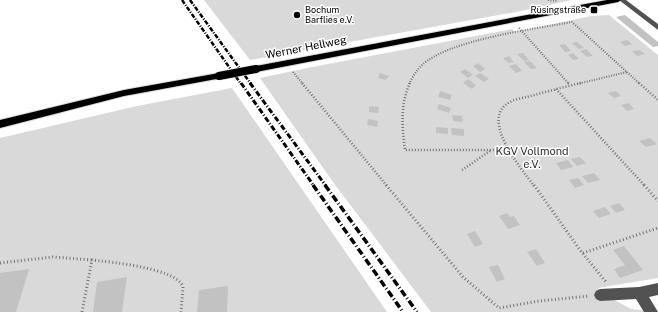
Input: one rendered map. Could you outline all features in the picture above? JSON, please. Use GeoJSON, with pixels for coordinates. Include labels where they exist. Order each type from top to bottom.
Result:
{"type":"FeatureCollection","features":[{"type":"Feature","properties":{"kind":"main road","name":"Werner Hellweg"},"geometry":{"type":"LineString","coordinates":[[0,124],[124,94],[618,0]]}},
{"type":"Feature","properties":{"kind":"street"},"geometry":{"type":"LineString","coordinates":[[622,0],[658,28]]}},
{"type":"Feature","properties":{"kind":"street"},"geometry":{"type":"LineString","coordinates":[[600,295],[615,293],[639,293],[658,289]]}},
{"type":"Feature","properties":{"kind":"street"},"geometry":{"type":"LineString","coordinates":[[639,293],[652,312]]}},
{"type":"Feature","properties":{"kind":"path"},"geometry":{"type":"LineString","coordinates":[[512,21],[571,85]]}},
{"type":"Feature","properties":{"kind":"path"},"geometry":{"type":"LineString","coordinates":[[508,150],[405,150],[401,128],[401,109],[409,85],[421,66],[442,53],[473,42],[572,22],[658,100]]}},
{"type":"Feature","properties":{"kind":"path"},"geometry":{"type":"LineString","coordinates":[[287,63],[334,123],[463,277],[499,308],[539,301],[600,295]]}},
{"type":"Feature","properties":{"kind":"path"},"geometry":{"type":"LineString","coordinates":[[615,293],[583,253],[508,150],[501,136],[498,122],[500,112],[509,102],[627,72]]}},
{"type":"Feature","properties":{"kind":"path"},"geometry":{"type":"LineString","coordinates":[[556,89],[658,201]]}},
{"type":"Feature","properties":{"kind":"path"},"geometry":{"type":"LineString","coordinates":[[462,170],[490,150]]}},
{"type":"Feature","properties":{"kind":"path"},"geometry":{"type":"LineString","coordinates":[[583,253],[658,228]]}},
{"type":"Feature","properties":{"kind":"path"},"geometry":{"type":"LineString","coordinates":[[0,263],[53,257],[92,260],[155,270],[178,279],[183,285],[181,312]]}},
{"type":"Feature","properties":{"kind":"path"},"geometry":{"type":"LineString","coordinates":[[82,312],[92,260]]}},
{"type":"Feature","properties":{"kind":"green space"},"geometry":{"type":"Polygon","coordinates":[[[204,0],[572,0],[516,12],[250,60],[204,0]]]}},
{"type":"Feature","properties":{"kind":"green space","name":"KGV Vollmond e.V."},"geometry":{"type":"Polygon","coordinates":[[[609,15],[658,55],[658,278],[598,288],[600,292],[631,309],[658,312],[431,312],[333,182],[260,78],[512,29],[515,32],[591,16],[609,15]]]}},
{"type":"Feature","properties":{"kind":"green space"},"geometry":{"type":"Polygon","coordinates":[[[232,88],[387,312],[0,312],[0,138],[137,106],[232,88]]]}},
{"type":"Feature","properties":{"kind":"building"},"geometry":{"type":"Polygon","coordinates":[[[625,15],[658,42],[658,46],[653,47],[616,17],[625,15]]]}},
{"type":"Feature","properties":{"kind":"building"},"geometry":{"type":"Polygon","coordinates":[[[627,40],[632,44],[625,46],[620,42],[627,40]]]}},
{"type":"Feature","properties":{"kind":"building"},"geometry":{"type":"Polygon","coordinates":[[[577,42],[584,48],[579,49],[572,43],[577,42]]]}},
{"type":"Feature","properties":{"kind":"building"},"geometry":{"type":"Polygon","coordinates":[[[565,44],[571,51],[565,52],[559,45],[565,44]]]}},
{"type":"Feature","properties":{"kind":"building"},"geometry":{"type":"Polygon","coordinates":[[[586,49],[593,56],[587,57],[580,51],[586,49]]]}},
{"type":"Feature","properties":{"kind":"building"},"geometry":{"type":"Polygon","coordinates":[[[640,50],[645,54],[637,56],[632,51],[640,50]]]}},
{"type":"Feature","properties":{"kind":"building"},"geometry":{"type":"Polygon","coordinates":[[[523,53],[529,60],[524,61],[517,54],[523,53]]]}},
{"type":"Feature","properties":{"kind":"building"},"geometry":{"type":"Polygon","coordinates":[[[573,53],[579,59],[573,60],[568,55],[573,53]]]}},
{"type":"Feature","properties":{"kind":"building"},"geometry":{"type":"Polygon","coordinates":[[[509,56],[514,62],[508,63],[503,58],[509,56]]]}},
{"type":"Feature","properties":{"kind":"building"},"geometry":{"type":"Polygon","coordinates":[[[530,61],[537,68],[531,69],[524,62],[530,61]]]}},
{"type":"Feature","properties":{"kind":"building"},"geometry":{"type":"Polygon","coordinates":[[[478,63],[485,69],[480,72],[473,66],[478,63]]]}},
{"type":"Feature","properties":{"kind":"building"},"geometry":{"type":"Polygon","coordinates":[[[516,64],[522,71],[516,73],[509,66],[516,64]]]}},
{"type":"Feature","properties":{"kind":"building"},"geometry":{"type":"Polygon","coordinates":[[[465,69],[473,75],[468,78],[460,72],[465,69]]]}},
{"type":"Feature","properties":{"kind":"building"},"geometry":{"type":"Polygon","coordinates":[[[380,73],[389,76],[386,80],[378,78],[380,73]]]}},
{"type":"Feature","properties":{"kind":"building"},"geometry":{"type":"Polygon","coordinates":[[[480,73],[489,79],[484,82],[475,76],[480,73]]]}},
{"type":"Feature","properties":{"kind":"building"},"geometry":{"type":"Polygon","coordinates":[[[468,79],[476,85],[472,89],[463,83],[468,79]]]}},
{"type":"Feature","properties":{"kind":"building"},"geometry":{"type":"Polygon","coordinates":[[[440,91],[452,95],[450,100],[438,97],[440,91]]]}},
{"type":"Feature","properties":{"kind":"building"},"geometry":{"type":"Polygon","coordinates":[[[616,91],[621,96],[614,98],[608,93],[616,91]]]}},
{"type":"Feature","properties":{"kind":"building"},"geometry":{"type":"Polygon","coordinates":[[[629,103],[634,109],[627,111],[621,105],[629,103]]]}},
{"type":"Feature","properties":{"kind":"building"},"geometry":{"type":"Polygon","coordinates":[[[439,104],[451,108],[449,113],[437,109],[439,104]]]}},
{"type":"Feature","properties":{"kind":"building"},"geometry":{"type":"Polygon","coordinates":[[[369,106],[379,107],[378,113],[369,112],[369,106]]]}},
{"type":"Feature","properties":{"kind":"building"},"geometry":{"type":"Polygon","coordinates":[[[452,115],[462,116],[463,122],[453,121],[452,115]]]}},
{"type":"Feature","properties":{"kind":"building"},"geometry":{"type":"Polygon","coordinates":[[[368,119],[378,121],[377,127],[367,125],[368,119]]]}},
{"type":"Feature","properties":{"kind":"building"},"geometry":{"type":"Polygon","coordinates":[[[436,127],[448,128],[448,134],[436,133],[436,127]]]}},
{"type":"Feature","properties":{"kind":"building"},"geometry":{"type":"Polygon","coordinates":[[[451,128],[464,129],[464,136],[452,135],[451,128]]]}},
{"type":"Feature","properties":{"kind":"building"},"geometry":{"type":"Polygon","coordinates":[[[650,138],[657,144],[646,147],[639,141],[650,138]]]}},
{"type":"Feature","properties":{"kind":"building"},"geometry":{"type":"Polygon","coordinates":[[[580,157],[586,163],[577,166],[571,159],[580,157]]]}},
{"type":"Feature","properties":{"kind":"building"},"geometry":{"type":"Polygon","coordinates":[[[568,160],[573,167],[561,170],[556,163],[568,160]]]}},
{"type":"Feature","properties":{"kind":"building"},"geometry":{"type":"Polygon","coordinates":[[[594,173],[600,180],[588,183],[582,176],[594,173]]]}},
{"type":"Feature","properties":{"kind":"building"},"geometry":{"type":"Polygon","coordinates":[[[578,178],[584,185],[575,188],[569,180],[578,178]]]}},
{"type":"Feature","properties":{"kind":"building"},"geometry":{"type":"Polygon","coordinates":[[[619,203],[625,210],[616,213],[610,206],[619,203]]]}},
{"type":"Feature","properties":{"kind":"building"},"geometry":{"type":"Polygon","coordinates":[[[605,207],[611,214],[599,218],[593,211],[605,207]]]}},
{"type":"Feature","properties":{"kind":"building"},"geometry":{"type":"Polygon","coordinates":[[[507,213],[510,217],[514,216],[520,225],[508,229],[499,216],[507,213]]]}},
{"type":"Feature","properties":{"kind":"building"},"geometry":{"type":"Polygon","coordinates":[[[475,231],[483,244],[475,247],[467,234],[475,231]]]}},
{"type":"Feature","properties":{"kind":"building"},"geometry":{"type":"Polygon","coordinates":[[[624,246],[643,270],[620,278],[614,269],[625,265],[613,250],[624,246]]]}},
{"type":"Feature","properties":{"kind":"building"},"geometry":{"type":"Polygon","coordinates":[[[536,249],[545,263],[537,266],[527,252],[536,249]]]}},
{"type":"Feature","properties":{"kind":"building"},"geometry":{"type":"Polygon","coordinates":[[[498,265],[505,279],[497,282],[489,267],[498,265]]]}},
{"type":"Feature","properties":{"kind":"building"},"geometry":{"type":"Polygon","coordinates":[[[29,269],[16,312],[0,312],[0,273],[29,269]]]}},
{"type":"Feature","properties":{"kind":"building"},"geometry":{"type":"Polygon","coordinates":[[[127,277],[122,312],[93,312],[97,282],[127,277]]]}},
{"type":"Feature","properties":{"kind":"building"},"geometry":{"type":"Polygon","coordinates":[[[228,286],[227,312],[197,312],[199,290],[228,286]]]}},
{"type":"Feature","properties":{"kind":"railway"},"geometry":{"type":"LineString","coordinates":[[182,0],[241,84]]}},
{"type":"Feature","properties":{"kind":"railway"},"geometry":{"type":"LineString","coordinates":[[190,0],[251,84]]}},
{"type":"Feature","properties":{"kind":"railway"},"geometry":{"type":"LineString","coordinates":[[241,83],[314,186]]}},
{"type":"Feature","properties":{"kind":"railway"},"geometry":{"type":"LineString","coordinates":[[250,83],[326,186]]}},
{"type":"Feature","properties":{"kind":"railway"},"geometry":{"type":"LineString","coordinates":[[313,185],[403,312]]}},
{"type":"Feature","properties":{"kind":"railway"},"geometry":{"type":"LineString","coordinates":[[325,185],[417,312]]}},
{"type":"Feature","properties":{"kind":"place","name":"Rüsingstraße"},"geometry":{"type":"Point","coordinates":[594,10]}},
{"type":"Feature","properties":{"kind":"place","name":"Bochum Barflies e.V."},"geometry":{"type":"Point","coordinates":[297,15]}}]}
